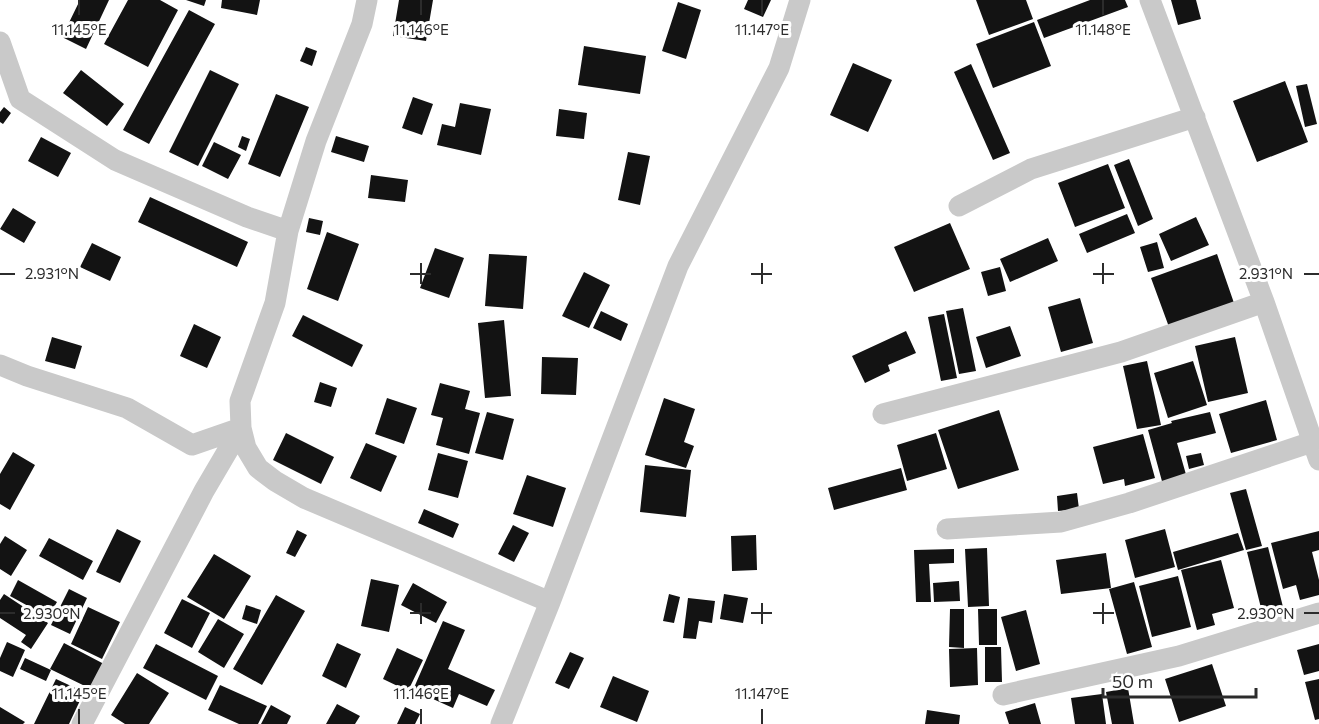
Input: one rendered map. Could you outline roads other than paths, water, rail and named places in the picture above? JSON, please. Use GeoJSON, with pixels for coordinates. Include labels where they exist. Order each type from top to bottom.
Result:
{"type":"FeatureCollection","features":[{"type":"Feature","properties":{"kind":"street"},"geometry":{"type":"LineString","coordinates":[[367,0],[362,24],[316,141],[288,231],[275,303],[240,401],[241,428],[246,448],[258,468],[294,492],[550,602]]}},
{"type":"Feature","properties":{"kind":"street"},"geometry":{"type":"LineString","coordinates":[[501,724],[678,266],[779,68],[800,0]]}},
{"type":"Feature","properties":{"kind":"street"},"geometry":{"type":"LineString","coordinates":[[1140,0],[1165,38]]}},
{"type":"Feature","properties":{"kind":"street"},"geometry":{"type":"LineString","coordinates":[[947,529],[1061,522],[1315,451],[1264,302],[1150,0]]}},
{"type":"Feature","properties":{"kind":"street"},"geometry":{"type":"LineString","coordinates":[[0,42],[20,99]]}},
{"type":"Feature","properties":{"kind":"street"},"geometry":{"type":"LineString","coordinates":[[0,86],[115,160],[247,217],[288,231]]}},
{"type":"Feature","properties":{"kind":"street"},"geometry":{"type":"LineString","coordinates":[[959,206],[1031,169],[1195,117]]}},
{"type":"Feature","properties":{"kind":"street"},"geometry":{"type":"LineString","coordinates":[[883,414],[1121,352],[1264,302]]}},
{"type":"Feature","properties":{"kind":"street"},"geometry":{"type":"LineString","coordinates":[[0,365],[127,408],[192,445],[241,428]]}},
{"type":"Feature","properties":{"kind":"street"},"geometry":{"type":"LineString","coordinates":[[82,724],[204,491],[241,428]]}},
{"type":"Feature","properties":{"kind":"street"},"geometry":{"type":"LineString","coordinates":[[1003,695],[1179,656],[1319,613]]}}]}
